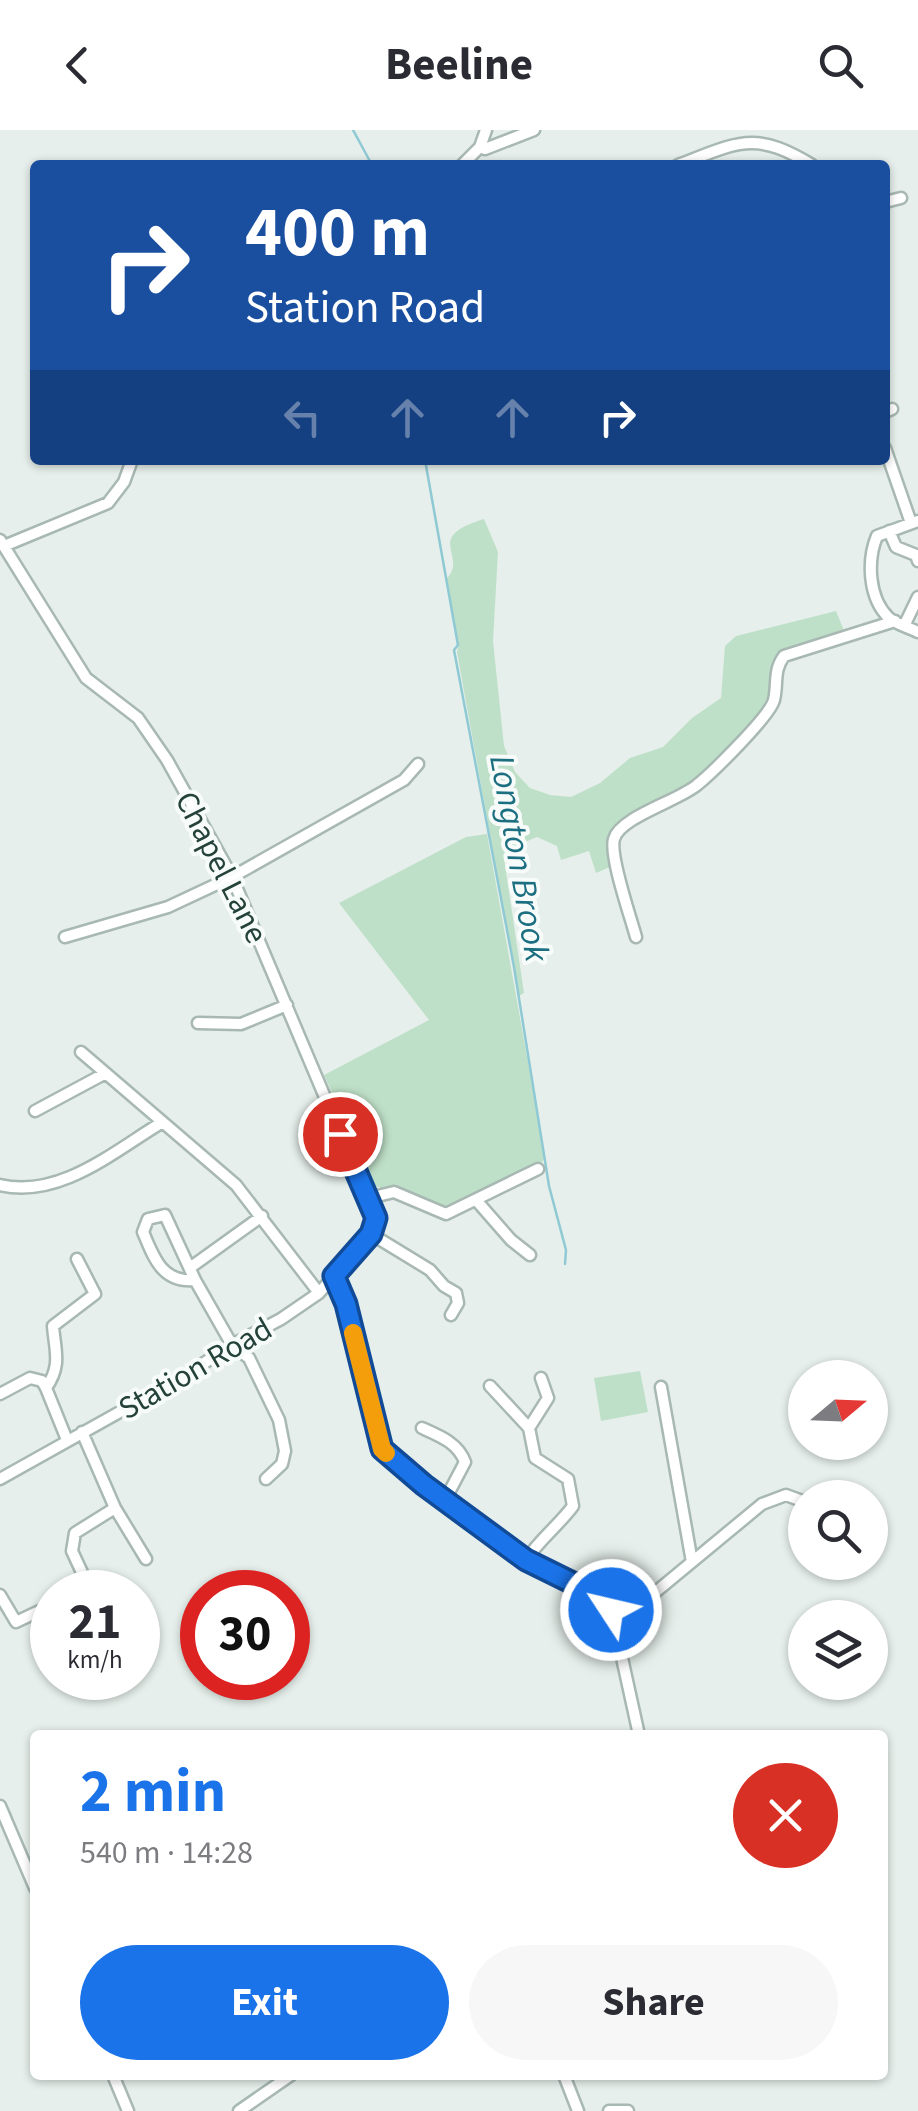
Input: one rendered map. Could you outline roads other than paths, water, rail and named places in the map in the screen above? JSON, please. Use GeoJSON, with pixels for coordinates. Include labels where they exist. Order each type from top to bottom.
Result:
{"type":"FeatureCollection","features":[{"type":"Feature","properties":{"kind":"street"},"geometry":{"type":"LineString","coordinates":[[482,148],[486,130]]}},
{"type":"Feature","properties":{"kind":"street"},"geometry":{"type":"LineString","coordinates":[[468,160],[482,148],[534,130]]}},
{"type":"Feature","properties":{"kind":"street"},"geometry":{"type":"LineString","coordinates":[[688,160],[732,138],[765,140],[784,146],[805,160]]}},
{"type":"Feature","properties":{"kind":"street"},"geometry":{"type":"LineString","coordinates":[[890,201],[901,198]]}},
{"type":"Feature","properties":{"kind":"street"},"geometry":{"type":"LineString","coordinates":[[890,460],[915,522],[878,536],[870,555],[871,577],[880,604],[900,624],[918,632]]}},
{"type":"Feature","properties":{"kind":"street"},"geometry":{"type":"LineString","coordinates":[[2,543],[108,503],[124,482],[130,465]]}},
{"type":"Feature","properties":{"kind":"street"},"geometry":{"type":"LineString","coordinates":[[890,531],[896,547],[916,555],[918,561]]}},
{"type":"Feature","properties":{"kind":"street","name":"Chapel Lane"},"geometry":{"type":"LineString","coordinates":[[2,543],[86,678],[138,718],[167,760],[232,878],[369,1198],[376,1218],[371,1234]]}},
{"type":"Feature","properties":{"kind":"street"},"geometry":{"type":"LineString","coordinates":[[636,937],[615,856],[613,844],[617,833],[633,820],[695,787],[750,730],[774,698],[774,676],[784,656],[900,624],[918,597]]}},
{"type":"Feature","properties":{"kind":"street"},"geometry":{"type":"LineString","coordinates":[[65,938],[168,907],[232,878],[404,780],[418,764]]}},
{"type":"Feature","properties":{"kind":"street"},"geometry":{"type":"LineString","coordinates":[[198,1022],[241,1024],[287,1005]]}},
{"type":"Feature","properties":{"kind":"street"},"geometry":{"type":"LineString","coordinates":[[81,1052],[236,1185],[318,1293]]}},
{"type":"Feature","properties":{"kind":"street"},"geometry":{"type":"LineString","coordinates":[[35,1111],[104,1074]]}},
{"type":"Feature","properties":{"kind":"street"},"geometry":{"type":"LineString","coordinates":[[1,1188],[31,1189],[61,1182],[161,1123]]}},
{"type":"Feature","properties":{"kind":"street"},"geometry":{"type":"LineString","coordinates":[[369,1198],[394,1192],[446,1214],[538,1169]]}},
{"type":"Feature","properties":{"kind":"street"},"geometry":{"type":"LineString","coordinates":[[476,1200],[511,1240],[530,1255]]}},
{"type":"Feature","properties":{"kind":"street"},"geometry":{"type":"LineString","coordinates":[[195,1280],[181,1281],[159,1270],[144,1232],[148,1219],[165,1215],[195,1280],[232,1344],[249,1358],[278,1420],[285,1451],[282,1464],[266,1479]]}},
{"type":"Feature","properties":{"kind":"street"},"geometry":{"type":"LineString","coordinates":[[191,1267],[262,1216]]}},
{"type":"Feature","properties":{"kind":"street"},"geometry":{"type":"LineString","coordinates":[[371,1234],[430,1270],[456,1293],[458,1304],[451,1314]]}},
{"type":"Feature","properties":{"kind":"street","name":"Station Road"},"geometry":{"type":"LineString","coordinates":[[0,1479],[184,1376],[232,1344],[281,1320],[318,1293],[371,1234]]}},
{"type":"Feature","properties":{"kind":"street"},"geometry":{"type":"LineString","coordinates":[[46,1388],[54,1377],[58,1358],[53,1326],[95,1294],[77,1259]]}},
{"type":"Feature","properties":{"kind":"street"},"geometry":{"type":"LineString","coordinates":[[334,1276],[346,1304],[382,1449],[526,1560],[595,1594],[610,1608],[638,1730]]}},
{"type":"Feature","properties":{"kind":"street"},"geometry":{"type":"LineString","coordinates":[[0,1394],[30,1378],[42,1381],[67,1440]]}},
{"type":"Feature","properties":{"kind":"street"},"geometry":{"type":"LineString","coordinates":[[528,1428],[548,1398],[541,1378]]}},
{"type":"Feature","properties":{"kind":"street"},"geometry":{"type":"LineString","coordinates":[[490,1386],[528,1428],[535,1458],[568,1479],[573,1506],[542,1536],[526,1560]]}},
{"type":"Feature","properties":{"kind":"street"},"geometry":{"type":"LineString","coordinates":[[662,1387],[692,1562]]}},
{"type":"Feature","properties":{"kind":"street"},"geometry":{"type":"LineString","coordinates":[[422,1428],[444,1438],[462,1452],[466,1462],[444,1500]]}},
{"type":"Feature","properties":{"kind":"street"},"geometry":{"type":"LineString","coordinates":[[82,1432],[115,1508],[146,1559]]}},
{"type":"Feature","properties":{"kind":"street"},"geometry":{"type":"LineString","coordinates":[[610,1608],[652,1595],[762,1504],[788,1496]]}},
{"type":"Feature","properties":{"kind":"street"},"geometry":{"type":"LineString","coordinates":[[80,1570],[72,1551],[75,1533],[115,1508]]}},
{"type":"Feature","properties":{"kind":"street"},"geometry":{"type":"LineString","coordinates":[[0,1595],[16,1622],[30,1616]]}},
{"type":"Feature","properties":{"kind":"street"},"geometry":{"type":"LineString","coordinates":[[0,1806],[30,1876]]}},
{"type":"Feature","properties":{"kind":"street"},"geometry":{"type":"LineString","coordinates":[[116,2080],[128,2111]]}},
{"type":"Feature","properties":{"kind":"street"},"geometry":{"type":"LineString","coordinates":[[239,2111],[284,2080]]}},
{"type":"Feature","properties":{"kind":"street"},"geometry":{"type":"LineString","coordinates":[[566,2080],[578,2111]]}},
{"type":"Feature","properties":{"kind":"street"},"geometry":{"type":"LineString","coordinates":[[609,2111],[628,2111]]}},
{"type":"Feature","properties":{"kind":"waterway","name":"Longton Brook"},"geometry":{"type":"LineString","coordinates":[[353,130],[369,160]]}},
{"type":"Feature","properties":{"kind":"waterway","name":"Longton Brook"},"geometry":{"type":"LineString","coordinates":[[426,465],[458,645],[454,650],[514,967],[549,1186],[566,1250],[565,1264]]}}]}
